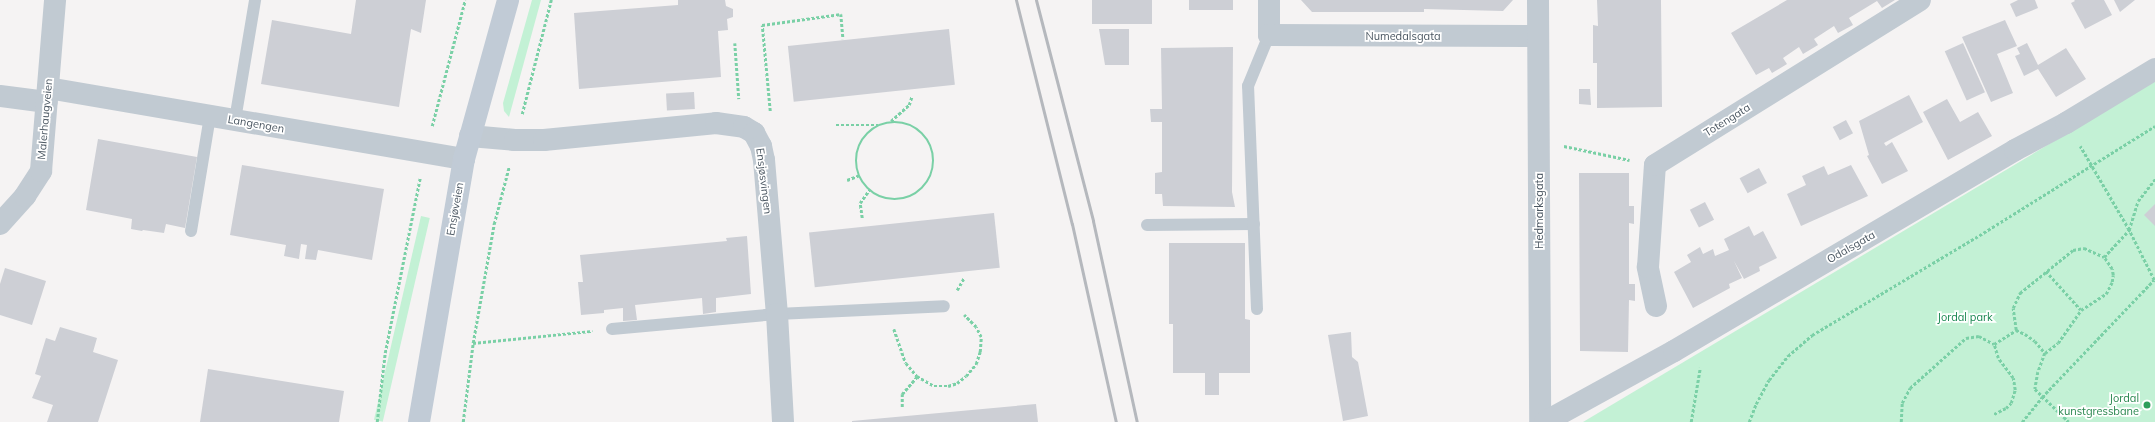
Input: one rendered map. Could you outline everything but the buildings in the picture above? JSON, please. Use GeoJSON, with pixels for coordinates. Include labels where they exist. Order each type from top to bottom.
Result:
{"type":"FeatureCollection","features":[{"type":"Feature","properties":{"kind":"main road","name":"Ensjøveien"},"geometry":{"type":"LineString","coordinates":[[419,422],[464,159],[508,0]]}},
{"type":"Feature","properties":{"kind":"street","name":"Malerhaugveien"},"geometry":{"type":"LineString","coordinates":[[0,224],[25,196],[41,171],[55,0]]}},
{"type":"Feature","properties":{"kind":"street"},"geometry":{"type":"LineString","coordinates":[[1269,0],[1269,36]]}},
{"type":"Feature","properties":{"kind":"street","name":"Hedmarksgata"},"geometry":{"type":"LineString","coordinates":[[1538,0],[1540,422]]}},
{"type":"Feature","properties":{"kind":"street","name":"Totengata"},"geometry":{"type":"LineString","coordinates":[[1655,165],[1920,0]]}},
{"type":"Feature","properties":{"kind":"street","name":"Numedalsgata"},"geometry":{"type":"LineString","coordinates":[[1269,36],[1538,36]]}},
{"type":"Feature","properties":{"kind":"street","name":"Odalsgata"},"geometry":{"type":"LineString","coordinates":[[1545,422],[1706,332],[2015,150],[2066,123],[2155,69]]}},
{"type":"Feature","properties":{"kind":"street","name":"Langengen"},"geometry":{"type":"LineString","coordinates":[[0,96],[48,95],[210,116],[464,159]]}},
{"type":"Feature","properties":{"kind":"street","name":"Ensjøsvingen"},"geometry":{"type":"LineString","coordinates":[[470,136],[515,140],[544,140],[716,123],[736,125],[754,133],[761,146],[764,160],[777,314],[783,422]]}},
{"type":"Feature","properties":{"kind":"street"},"geometry":{"type":"LineString","coordinates":[[1655,165],[1648,267],[1656,306]]}},
{"type":"Feature","properties":{"kind":"lane"},"geometry":{"type":"LineString","coordinates":[[235,120],[255,0]]}},
{"type":"Feature","properties":{"kind":"lane"},"geometry":{"type":"LineString","coordinates":[[1257,308],[1248,86],[1269,36]]}},
{"type":"Feature","properties":{"kind":"lane"},"geometry":{"type":"LineString","coordinates":[[191,231],[210,116]]}},
{"type":"Feature","properties":{"kind":"lane"},"geometry":{"type":"LineString","coordinates":[[1148,225],[1254,224]]}},
{"type":"Feature","properties":{"kind":"lane"},"geometry":{"type":"LineString","coordinates":[[612,329],[777,314],[944,306]]}},
{"type":"Feature","properties":{"kind":"path"},"geometry":{"type":"LineString","coordinates":[[430,133],[464,0]]}},
{"type":"Feature","properties":{"kind":"path"},"geometry":{"type":"LineString","coordinates":[[521,116],[551,0]]}},
{"type":"Feature","properties":{"kind":"path"},"geometry":{"type":"LineString","coordinates":[[770,116],[762,25],[840,14],[843,39]]}},
{"type":"Feature","properties":{"kind":"path"},"geometry":{"type":"LineString","coordinates":[[735,43],[739,103],[736,125]]}},
{"type":"Feature","properties":{"kind":"path"},"geometry":{"type":"LineString","coordinates":[[891,122],[909,105],[912,96]]}},
{"type":"Feature","properties":{"kind":"path"},"geometry":{"type":"LineString","coordinates":[[836,125],[879,125],[891,122],[904,122],[916,127],[926,136],[932,147],[935,159],[933,172],[922,188],[906,198],[893,200],[880,197],[869,190],[857,168],[857,155],[860,143],[868,132],[879,125]]}},
{"type":"Feature","properties":{"kind":"path"},"geometry":{"type":"LineString","coordinates":[[2022,422],[2042,397],[2154,280],[2129,230],[2066,123]]}},
{"type":"Feature","properties":{"kind":"path"},"geometry":{"type":"LineString","coordinates":[[1749,422],[1756,404],[1769,380],[1788,356],[1812,335],[1975,238],[2155,126]]}},
{"type":"Feature","properties":{"kind":"path"},"geometry":{"type":"LineString","coordinates":[[1538,140],[1655,165]]}},
{"type":"Feature","properties":{"kind":"path"},"geometry":{"type":"LineString","coordinates":[[463,422],[473,343],[494,224],[509,164]]}},
{"type":"Feature","properties":{"kind":"path"},"geometry":{"type":"LineString","coordinates":[[847,180],[860,175]]}},
{"type":"Feature","properties":{"kind":"path"},"geometry":{"type":"LineString","coordinates":[[377,422],[385,353],[420,176]]}},
{"type":"Feature","properties":{"kind":"path"},"geometry":{"type":"LineString","coordinates":[[2104,257],[2129,230],[2138,201],[2155,180]]}},
{"type":"Feature","properties":{"kind":"path"},"geometry":{"type":"LineString","coordinates":[[862,218],[860,203],[869,190]]}},
{"type":"Feature","properties":{"kind":"path"},"geometry":{"type":"LineString","coordinates":[[2016,330],[2013,308],[2014,303],[2020,293],[2066,254],[2078,248],[2090,249],[2104,257],[2112,269],[2111,287],[2101,300],[2081,310],[2058,343],[2046,353],[2034,384],[2035,390],[2069,422]]}},
{"type":"Feature","properties":{"kind":"path"},"geometry":{"type":"LineString","coordinates":[[2046,271],[2081,310]]}},
{"type":"Feature","properties":{"kind":"path"},"geometry":{"type":"LineString","coordinates":[[892,323],[906,364],[917,376],[934,386],[948,386],[956,383],[966,376],[976,364],[980,352],[981,337],[976,327],[965,316],[944,306]]}},
{"type":"Feature","properties":{"kind":"path"},"geometry":{"type":"LineString","coordinates":[[473,343],[612,329]]}},
{"type":"Feature","properties":{"kind":"path"},"geometry":{"type":"LineString","coordinates":[[2016,330],[2025,334],[2046,353]]}},
{"type":"Feature","properties":{"kind":"path"},"geometry":{"type":"LineString","coordinates":[[1994,344],[2016,330]]}},
{"type":"Feature","properties":{"kind":"path"},"geometry":{"type":"LineString","coordinates":[[1691,422],[1706,332]]}},
{"type":"Feature","properties":{"kind":"path"},"geometry":{"type":"LineString","coordinates":[[1901,422],[1902,403],[1910,388],[1966,338],[1979,336],[1994,344],[1998,358],[2013,378],[2015,390],[2011,403],[2006,408],[1994,414]]}},
{"type":"Feature","properties":{"kind":"path"},"geometry":{"type":"LineString","coordinates":[[902,407],[902,394],[917,376]]}},
{"type":"Feature","properties":{"kind":"green space"},"geometry":{"type":"Polygon","coordinates":[[[532,0],[541,0],[509,117],[504,111],[503,103],[532,0]]]}},
{"type":"Feature","properties":{"kind":"green space","name":"Jordal park"},"geometry":{"type":"Polygon","coordinates":[[[2155,81],[2155,422],[1583,422],[2155,81]]]}},
{"type":"Feature","properties":{"kind":"green space"},"geometry":{"type":"Polygon","coordinates":[[[421,216],[430,218],[383,422],[374,420],[421,216]]]}},
{"type":"Feature","properties":{"kind":"railway"},"geometry":{"type":"LineString","coordinates":[[1016,0],[1072,224],[1116,422]]}},
{"type":"Feature","properties":{"kind":"railway"},"geometry":{"type":"LineString","coordinates":[[1036,0],[1093,221],[1137,422]]}},
{"type":"Feature","properties":{"kind":"place","name":"Jordal kunstgressbane"},"geometry":{"type":"Point","coordinates":[2147,405]}}]}
